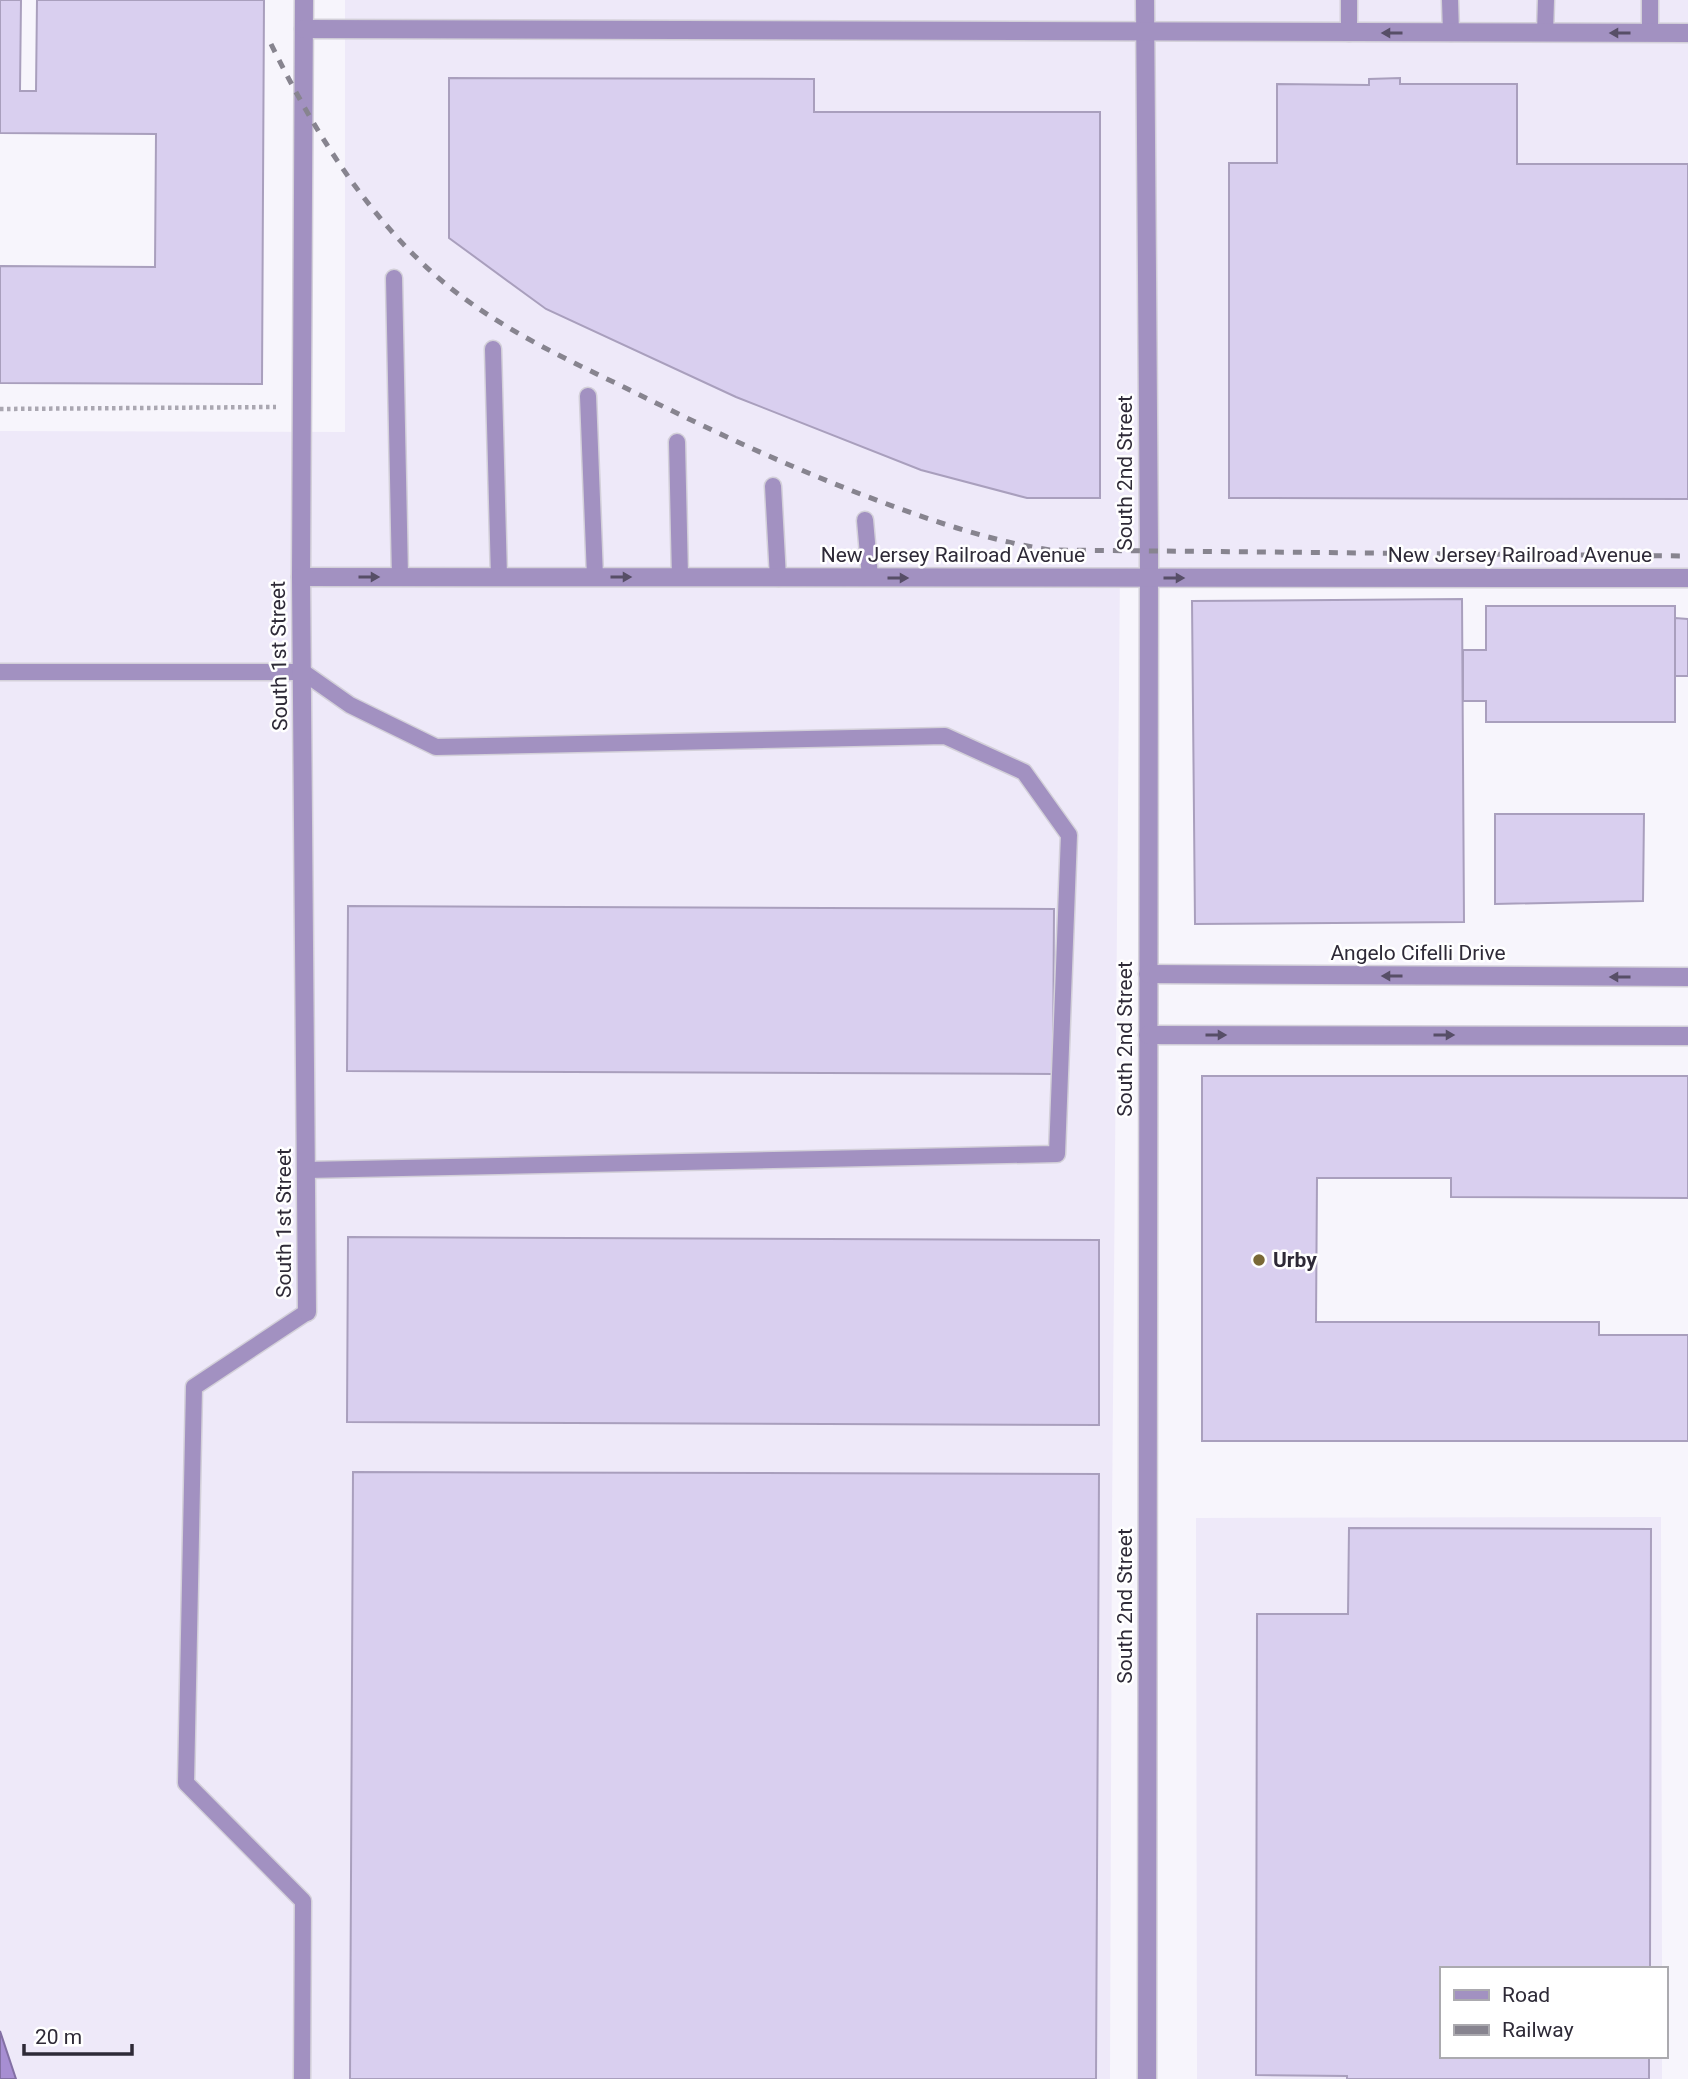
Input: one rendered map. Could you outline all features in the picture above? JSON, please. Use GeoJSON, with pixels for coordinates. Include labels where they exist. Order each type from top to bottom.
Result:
{"type":"FeatureCollection","features":[{"type":"Feature","properties":{"kind":"street","name":"South 1st Street"},"geometry":{"type":"LineString","coordinates":[[304,0],[301,577],[307,1312]]}},
{"type":"Feature","properties":{"kind":"street","name":"South 2nd Street"},"geometry":{"type":"LineString","coordinates":[[1145,0],[1148,578],[1147,2079]]}},
{"type":"Feature","properties":{"kind":"street"},"geometry":{"type":"LineString","coordinates":[[304,29],[1688,33]]}},
{"type":"Feature","properties":{"kind":"street","name":"New Jersey Railroad Avenue"},"geometry":{"type":"LineString","coordinates":[[301,577],[1688,578]]}},
{"type":"Feature","properties":{"kind":"street","name":"Angelo Cifelli Drive"},"geometry":{"type":"LineString","coordinates":[[1148,974],[1688,977]]}},
{"type":"Feature","properties":{"kind":"street"},"geometry":{"type":"LineString","coordinates":[[1148,1034],[1688,1036]]}},
{"type":"Feature","properties":{"kind":"lane"},"geometry":{"type":"LineString","coordinates":[[1349,0],[1349,33]]}},
{"type":"Feature","properties":{"kind":"lane"},"geometry":{"type":"LineString","coordinates":[[1450,0],[1451,33]]}},
{"type":"Feature","properties":{"kind":"lane"},"geometry":{"type":"LineString","coordinates":[[1545,33],[1546,0]]}},
{"type":"Feature","properties":{"kind":"lane"},"geometry":{"type":"LineString","coordinates":[[1650,0],[1650,33]]}},
{"type":"Feature","properties":{"kind":"lane"},"geometry":{"type":"LineString","coordinates":[[394,278],[400,577]]}},
{"type":"Feature","properties":{"kind":"lane"},"geometry":{"type":"LineString","coordinates":[[493,349],[499,577]]}},
{"type":"Feature","properties":{"kind":"lane"},"geometry":{"type":"LineString","coordinates":[[588,396],[595,577]]}},
{"type":"Feature","properties":{"kind":"lane"},"geometry":{"type":"LineString","coordinates":[[677,442],[680,577]]}},
{"type":"Feature","properties":{"kind":"lane"},"geometry":{"type":"LineString","coordinates":[[773,486],[778,578]]}},
{"type":"Feature","properties":{"kind":"lane"},"geometry":{"type":"LineString","coordinates":[[865,520],[870,578]]}},
{"type":"Feature","properties":{"kind":"lane"},"geometry":{"type":"LineString","coordinates":[[0,672],[303,672],[350,705],[436,747],[945,736],[1024,772],[1069,835],[1057,1154],[306,1170]]}},
{"type":"Feature","properties":{"kind":"lane"},"geometry":{"type":"LineString","coordinates":[[302,2079],[303,1901],[186,1783],[194,1387],[307,1312]]}},
{"type":"Feature","properties":{"kind":"path"},"geometry":{"type":"LineString","coordinates":[[0,408],[302,407]]}},
{"type":"Feature","properties":{"kind":"shaded area"},"geometry":{"type":"Polygon","coordinates":[[[345,0],[1688,0],[1688,568],[1120,567],[1110,2079],[16,2079],[0,2031],[0,431],[345,432],[345,0]]]}},
{"type":"Feature","properties":{"kind":"shaded area"},"geometry":{"type":"Polygon","coordinates":[[[1661,1517],[1662,1967],[1440,1967],[1440,2058],[1662,2058],[1662,2079],[1197,2079],[1196,1518],[1661,1517]]]}},
{"type":"Feature","properties":{"kind":"shaded area"},"geometry":{"type":"Polygon","coordinates":[[[0,2031],[16,2079],[0,2079],[0,2031]]]}},
{"type":"Feature","properties":{"kind":"building"},"geometry":{"type":"Polygon","coordinates":[[[0,0],[21,0],[20,91],[36,91],[37,0],[264,0],[262,384],[0,383],[0,266],[155,267],[156,134],[0,133],[0,0]]]}},
{"type":"Feature","properties":{"kind":"building"},"geometry":{"type":"Polygon","coordinates":[[[449,78],[814,79],[814,112],[1100,112],[1100,498],[1027,498],[921,470],[736,397],[546,309],[449,238],[449,78]]]}},
{"type":"Feature","properties":{"kind":"building"},"geometry":{"type":"Polygon","coordinates":[[[1400,78],[1400,84],[1517,84],[1517,164],[1688,164],[1688,499],[1229,498],[1229,163],[1277,163],[1277,84],[1369,85],[1369,79],[1400,78]]]}},
{"type":"Feature","properties":{"kind":"building"},"geometry":{"type":"Polygon","coordinates":[[[1462,599],[1464,922],[1195,924],[1192,601],[1462,599]]]}},
{"type":"Feature","properties":{"kind":"building"},"geometry":{"type":"Polygon","coordinates":[[[1486,606],[1675,606],[1675,722],[1486,722],[1486,701],[1463,701],[1463,650],[1486,650],[1486,606]]]}},
{"type":"Feature","properties":{"kind":"building"},"geometry":{"type":"Polygon","coordinates":[[[1675,618],[1688,619],[1688,676],[1675,676],[1675,618]]]}},
{"type":"Feature","properties":{"kind":"building"},"geometry":{"type":"Polygon","coordinates":[[[1495,814],[1644,814],[1643,901],[1495,904],[1495,814]]]}},
{"type":"Feature","properties":{"kind":"building"},"geometry":{"type":"Polygon","coordinates":[[[348,906],[1054,909],[1053,1074],[347,1071],[348,906]]]}},
{"type":"Feature","properties":{"kind":"building","name":"Urby"},"geometry":{"type":"Polygon","coordinates":[[[1202,1076],[1688,1076],[1688,1198],[1451,1197],[1451,1178],[1317,1178],[1316,1322],[1599,1322],[1599,1335],[1688,1335],[1688,1441],[1202,1441],[1202,1076]]]}},
{"type":"Feature","properties":{"kind":"building"},"geometry":{"type":"Polygon","coordinates":[[[348,1237],[1099,1240],[1099,1425],[347,1422],[348,1237]]]}},
{"type":"Feature","properties":{"kind":"building"},"geometry":{"type":"Polygon","coordinates":[[[353,1472],[1099,1474],[1096,2079],[350,2079],[353,1472]]]}},
{"type":"Feature","properties":{"kind":"building"},"geometry":{"type":"Polygon","coordinates":[[[1349,1528],[1651,1529],[1650,1967],[1440,1967],[1440,2058],[1649,2058],[1649,2079],[1347,2079],[1347,2076],[1256,2075],[1257,1614],[1348,1614],[1349,1528]]]}},
{"type":"Feature","properties":{"kind":"railway"},"geometry":{"type":"LineString","coordinates":[[271,44],[318,131],[355,186],[420,261],[469,302],[550,351],[748,447],[909,512],[978,534],[1050,550],[1688,556]]}},
{"type":"Feature","properties":{"kind":"place","name":"Urby"},"geometry":{"type":"Point","coordinates":[1259,1260]}}]}
